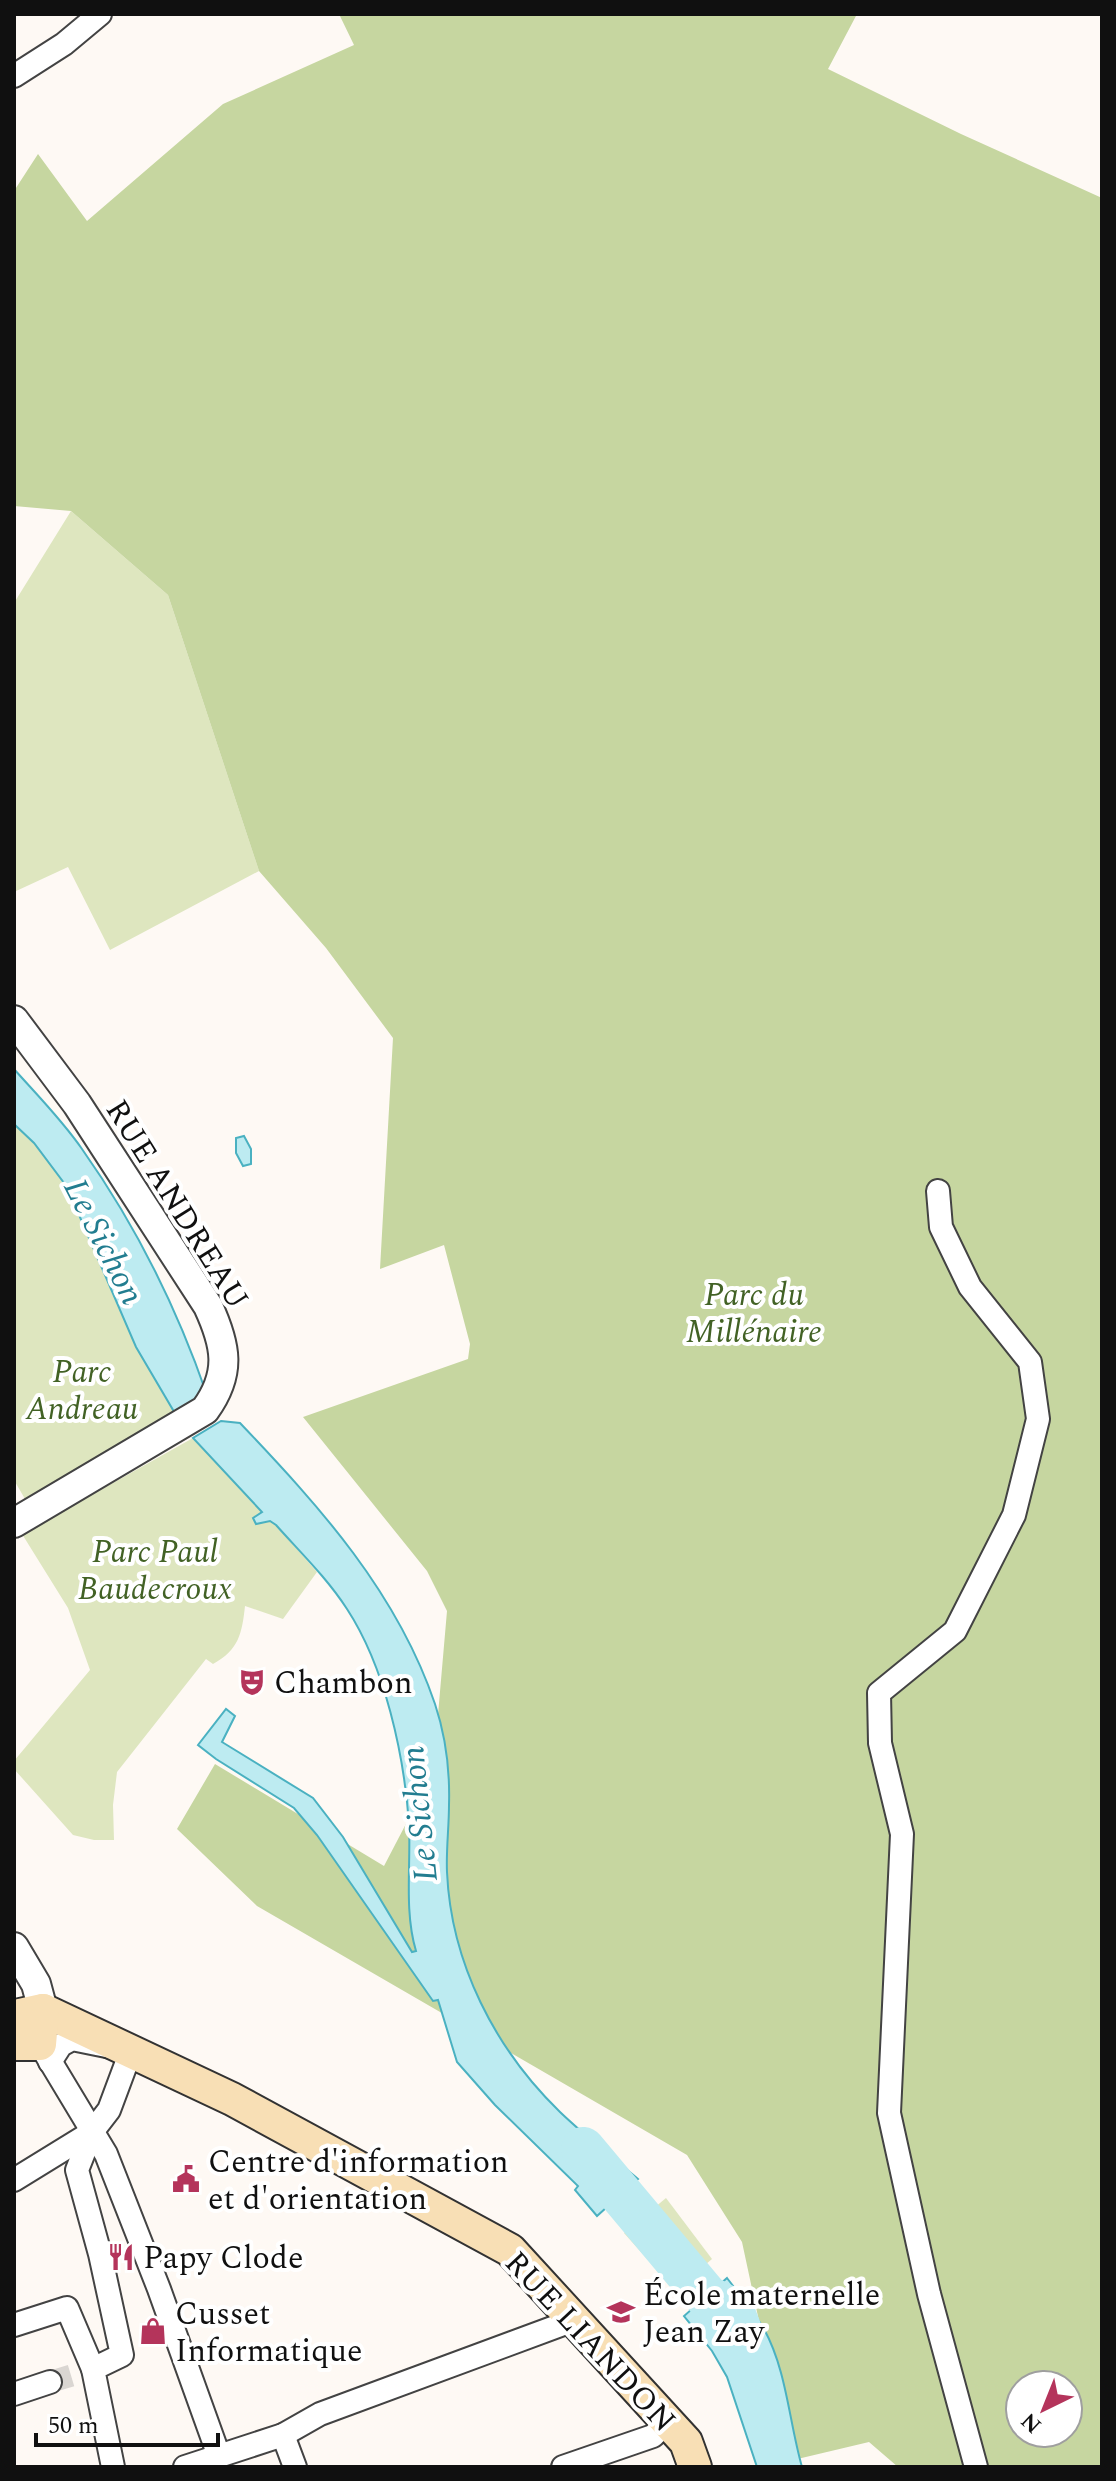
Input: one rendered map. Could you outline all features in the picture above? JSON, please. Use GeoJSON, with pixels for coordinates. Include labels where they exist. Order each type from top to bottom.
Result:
{"type":"FeatureCollection","features":[{"type":"Feature","properties":{"kind":"main road"},"geometry":{"type":"LineString","coordinates":[[28,2015],[35,2050]]}},
{"type":"Feature","properties":{"kind":"main road","name":"RUE LIANDON"},"geometry":{"type":"LineString","coordinates":[[28,2015],[131,2051],[232,2099],[510,2250],[686,2442],[695,2467]]}},
{"type":"Feature","properties":{"kind":"street"},"geometry":{"type":"LineString","coordinates":[[14,76],[64,44],[100,14]]}},
{"type":"Feature","properties":{"kind":"street","name":"RUE ANDREAU"},"geometry":{"type":"LineString","coordinates":[[14,1020],[77,1104],[208,1306],[219,1329],[224,1352],[218,1392],[205,1410],[14,1523]]}},
{"type":"Feature","properties":{"kind":"street"},"geometry":{"type":"LineString","coordinates":[[938,1191],[941,1227],[970,1287],[1030,1362],[1038,1419],[1014,1515],[955,1631],[879,1693],[880,1743],[902,1834],[889,2113],[929,2294],[976,2467]]}},
{"type":"Feature","properties":{"kind":"street"},"geometry":{"type":"LineString","coordinates":[[14,1947],[36,1984],[28,2015]]}},
{"type":"Feature","properties":{"kind":"street"},"geometry":{"type":"LineString","coordinates":[[93,2369],[122,2355],[100,2254],[77,2170],[92,2132],[109,2110],[131,2051],[72,2039],[61,2045],[35,2050],[92,2132],[106,2154],[154,2275],[219,2456]]}},
{"type":"Feature","properties":{"kind":"street"},"geometry":{"type":"LineString","coordinates":[[14,2180],[92,2132]]}},
{"type":"Feature","properties":{"kind":"street"},"geometry":{"type":"LineString","coordinates":[[14,2325],[67,2308],[93,2369],[113,2467]]}},
{"type":"Feature","properties":{"kind":"street"},"geometry":{"type":"LineString","coordinates":[[185,2467],[283,2435],[320,2414],[574,2320]]}},
{"type":"Feature","properties":{"kind":"street"},"geometry":{"type":"LineString","coordinates":[[14,2394],[50,2382]]}},
{"type":"Feature","properties":{"kind":"street"},"geometry":{"type":"LineString","coordinates":[[563,2467],[653,2436],[667,2422]]}},
{"type":"Feature","properties":{"kind":"street"},"geometry":{"type":"LineString","coordinates":[[283,2435],[295,2467]]}},
{"type":"Feature","properties":{"kind":"green space","name":"Parc du Millénaire"},"geometry":{"type":"Polygon","coordinates":[[[339,14],[857,14],[828,69],[1102,198],[1102,2467],[898,2467],[869,2442],[789,2461],[742,2242],[687,2155],[257,1906],[177,1829],[215,1764],[384,1866],[433,1772],[447,1611],[427,1571],[303,1417],[468,1359],[470,1344],[444,1245],[380,1269],[393,1038],[326,948],[259,871],[168,595],[71,511],[14,506],[14,191],[38,154],[87,221],[223,104],[354,45],[339,14]]]}},
{"type":"Feature","properties":{"kind":"green space"},"geometry":{"type":"Polygon","coordinates":[[[71,511],[168,595],[259,871],[110,950],[68,867],[14,892],[14,603],[71,511]]]}},
{"type":"Feature","properties":{"kind":"green space","name":"Parc Andreau"},"geometry":{"type":"Polygon","coordinates":[[[14,1124],[34,1143],[67,1187],[136,1347],[176,1415],[25,1499],[14,1480],[14,1124]]]}},
{"type":"Feature","properties":{"kind":"green space","name":"Parc Paul Baudecroux"},"geometry":{"type":"Polygon","coordinates":[[[193,1438],[317,1572],[283,1619],[245,1606],[234,1647],[213,1664],[206,1659],[117,1772],[113,1805],[114,1840],[94,1840],[73,1835],[14,1769],[14,1761],[90,1670],[68,1608],[22,1534],[193,1438]]]}},
{"type":"Feature","properties":{"kind":"green space"},"geometry":{"type":"Polygon","coordinates":[[[666,2198],[712,2259],[680,2286],[673,2288],[624,2233],[666,2198]]]}},
{"type":"Feature","properties":{"kind":"water"},"geometry":{"type":"Polygon","coordinates":[[[14,1069],[82,1149],[120,1207],[168,1299],[207,1395],[176,1415],[136,1347],[67,1187],[34,1143],[14,1124],[14,1069]]]}},
{"type":"Feature","properties":{"kind":"water"},"geometry":{"type":"Polygon","coordinates":[[[244,1136],[251,1149],[251,1164],[243,1166],[236,1153],[236,1138],[244,1136]]]}},
{"type":"Feature","properties":{"kind":"water"},"geometry":{"type":"Polygon","coordinates":[[[221,1421],[240,1423],[327,1519],[378,1588],[419,1663],[445,1741],[449,1780],[447,1864],[450,1906],[467,1971],[515,2061],[569,2121],[638,2179],[597,2216],[575,2190],[578,2186],[495,2105],[457,2062],[438,2000],[433,2001],[317,1835],[294,1808],[198,1745],[226,1709],[235,1716],[222,1742],[313,1798],[343,1837],[412,1952],[416,1951],[409,1904],[409,1824],[403,1769],[382,1684],[360,1632],[331,1587],[276,1525],[270,1521],[256,1524],[253,1518],[262,1512],[193,1438],[221,1421]]]}},
{"type":"Feature","properties":{"kind":"water"},"geometry":{"type":"Polygon","coordinates":[[[727,2278],[760,2322],[772,2345],[783,2379],[802,2467],[757,2467],[727,2377],[712,2351],[684,2316],[727,2278]]]}},
{"type":"Feature","properties":{"kind":"waterway","name":"Le Sichon"},"geometry":{"type":"LineString","coordinates":[[583,2149],[707,2297],[732,2310],[743,2338]]}},
{"type":"Feature","properties":{"kind":"tunnel"},"geometry":{"type":"LineString","coordinates":[[50,2382],[93,2369]]}},
{"type":"Feature","properties":{"kind":"place","name":"Chambon"},"geometry":{"type":"Point","coordinates":[252,1682]}},
{"type":"Feature","properties":{"kind":"place","name":"Centre d'information et d'orientation"},"geometry":{"type":"Point","coordinates":[186,2179]}},
{"type":"Feature","properties":{"kind":"place","name":"Papy Clode"},"geometry":{"type":"Point","coordinates":[121,2257]}},
{"type":"Feature","properties":{"kind":"place","name":"École maternelle Jean Zay"},"geometry":{"type":"Point","coordinates":[621,2312]}},
{"type":"Feature","properties":{"kind":"place","name":"Cusset Informatique"},"geometry":{"type":"Point","coordinates":[153,2331]}}]}
